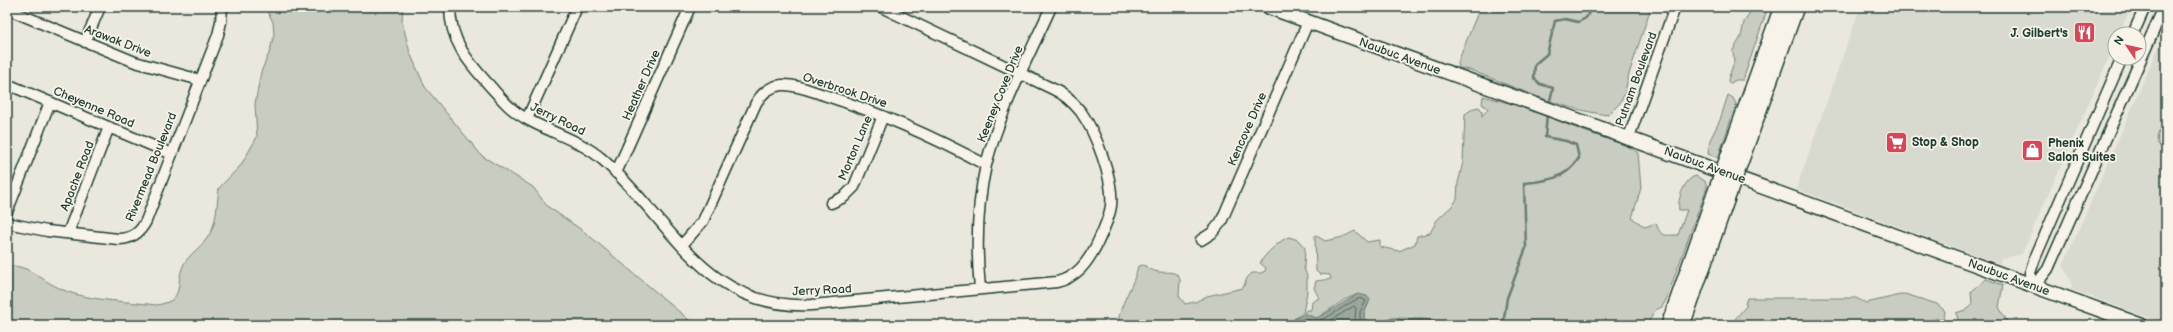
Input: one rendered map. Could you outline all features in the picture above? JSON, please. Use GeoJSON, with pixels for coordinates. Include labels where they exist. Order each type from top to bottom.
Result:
{"type":"FeatureCollection","features":[{"type":"Feature","properties":{"kind":"highway"},"geometry":{"type":"LineString","coordinates":[[1669,325],[1721,196],[1736,154],[1782,7]]}},
{"type":"Feature","properties":{"kind":"highway"},"geometry":{"type":"LineString","coordinates":[[1736,154],[1776,62],[1796,7]]}},
{"type":"Feature","properties":{"kind":"highway"},"geometry":{"type":"LineString","coordinates":[[1776,62],[1789,44],[1805,7]]}},
{"type":"Feature","properties":{"kind":"highway"},"geometry":{"type":"LineString","coordinates":[[1682,325],[1721,196]]}},
{"type":"Feature","properties":{"kind":"main road","name":"Naubuc Avenue"},"geometry":{"type":"LineString","coordinates":[[1268,7],[1550,108],[2141,325]]}},
{"type":"Feature","properties":{"kind":"street"},"geometry":{"type":"LineString","coordinates":[[86,42],[100,7]]}},
{"type":"Feature","properties":{"kind":"street","name":"Rivermead Boulevard"},"geometry":{"type":"LineString","coordinates":[[7,223],[68,233],[121,239],[136,234],[146,220],[220,28],[222,7]]}},
{"type":"Feature","properties":{"kind":"street","name":"Jerry Road"},"geometry":{"type":"LineString","coordinates":[[450,7],[454,36],[464,57],[508,107],[527,119],[588,148],[616,173],[703,268],[724,284],[745,295],[775,304],[812,306],[1057,282],[1071,276],[1089,259],[1110,211],[1111,194],[1109,176],[1084,117],[1075,105],[1061,93],[1021,74]]}},
{"type":"Feature","properties":{"kind":"street"},"geometry":{"type":"LineString","coordinates":[[527,119],[577,7]]}},
{"type":"Feature","properties":{"kind":"street","name":"Heather Drive"},"geometry":{"type":"LineString","coordinates":[[616,173],[690,7]]}},
{"type":"Feature","properties":{"kind":"street"},"geometry":{"type":"LineString","coordinates":[[880,7],[1021,74]]}},
{"type":"Feature","properties":{"kind":"street","name":"Keeney Cove Drive"},"geometry":{"type":"LineString","coordinates":[[980,289],[978,225],[986,165],[998,128],[1051,7]]}},
{"type":"Feature","properties":{"kind":"street","name":"Putnam Boulevard"},"geometry":{"type":"LineString","coordinates":[[1629,137],[1675,7]]}},
{"type":"Feature","properties":{"kind":"street"},"geometry":{"type":"LineString","coordinates":[[2137,26],[2145,7]]}},
{"type":"Feature","properties":{"kind":"street"},"geometry":{"type":"LineString","coordinates":[[2031,285],[2041,278],[2048,269],[2164,7]]}},
{"type":"Feature","properties":{"kind":"street","name":"Arawak Drive"},"geometry":{"type":"LineString","coordinates":[[7,9],[142,65],[200,80]]}},
{"type":"Feature","properties":{"kind":"street","name":"Kencove Drive"},"geometry":{"type":"LineString","coordinates":[[1201,240],[1212,233],[1221,222],[1308,22]]}},
{"type":"Feature","properties":{"kind":"street"},"geometry":{"type":"LineString","coordinates":[[2031,285],[2030,273],[2033,262],[2119,66]]}},
{"type":"Feature","properties":{"kind":"street","name":"Cheyenne Road"},"geometry":{"type":"LineString","coordinates":[[7,84],[172,154]]}},
{"type":"Feature","properties":{"kind":"street","name":"Overbrook Drive"},"geometry":{"type":"LineString","coordinates":[[682,245],[702,222],[755,105],[762,95],[769,89],[780,85],[793,86],[883,116],[986,165]]}},
{"type":"Feature","properties":{"kind":"street"},"geometry":{"type":"LineString","coordinates":[[2104,100],[2120,107]]}},
{"type":"Feature","properties":{"kind":"street"},"geometry":{"type":"LineString","coordinates":[[7,212],[50,102]]}},
{"type":"Feature","properties":{"kind":"street"},"geometry":{"type":"LineString","coordinates":[[2097,115],[2113,122]]}},
{"type":"Feature","properties":{"kind":"street","name":"Morton Lane"},"geometry":{"type":"LineString","coordinates":[[831,203],[846,196],[855,185],[883,116]]}},
{"type":"Feature","properties":{"kind":"street","name":"Apache Road"},"geometry":{"type":"LineString","coordinates":[[68,233],[109,128]]}},
{"type":"Feature","properties":{"kind":"shaded area"},"geometry":{"type":"Polygon","coordinates":[[[265,7],[403,7],[402,21],[410,53],[425,87],[482,156],[533,187],[547,206],[586,233],[695,325],[7,325],[7,266],[21,267],[67,292],[92,298],[156,305],[172,300],[178,290],[181,271],[184,264],[205,241],[212,228],[216,216],[219,188],[241,165],[257,137],[255,104],[261,72],[270,51],[274,34],[273,22],[265,7]]]}},
{"type":"Feature","properties":{"kind":"shaded area"},"geometry":{"type":"Polygon","coordinates":[[[1480,7],[1651,7],[1628,77],[1625,93],[1620,103],[1608,115],[1555,103],[1470,70],[1459,68],[1458,62],[1480,7]]]}},
{"type":"Feature","properties":{"kind":"shaded area"},"geometry":{"type":"Polygon","coordinates":[[[1750,7],[1768,7],[1743,80],[1736,80],[1729,84],[1728,80],[1734,62],[1733,50],[1741,37],[1744,22],[1749,15],[1750,7]]]}},
{"type":"Feature","properties":{"kind":"shaded area"},"geometry":{"type":"Polygon","coordinates":[[[1860,7],[2131,7],[2123,26],[2107,26],[2107,62],[2022,254],[2001,259],[2000,264],[1796,189],[1860,7]]]}},
{"type":"Feature","properties":{"kind":"shaded area"},"geometry":{"type":"Polygon","coordinates":[[[2166,30],[2166,324],[2070,289],[2072,285],[2063,265],[2166,30]]]}},
{"type":"Feature","properties":{"kind":"shaded area"},"geometry":{"type":"Polygon","coordinates":[[[1728,95],[1733,98],[1736,104],[1718,158],[1708,154],[1710,140],[1720,120],[1728,95]]]}},
{"type":"Feature","properties":{"kind":"shaded area"},"geometry":{"type":"Polygon","coordinates":[[[1483,96],[1541,112],[1544,111],[1551,116],[1583,131],[1634,149],[1638,153],[1641,188],[1632,218],[1645,227],[1656,223],[1661,233],[1664,235],[1678,235],[1687,210],[1679,210],[1679,200],[1688,181],[1696,176],[1705,181],[1707,186],[1705,193],[1666,300],[1662,307],[1655,310],[1647,325],[1441,325],[1426,320],[1394,318],[1389,319],[1384,325],[1377,325],[1364,319],[1364,313],[1369,303],[1358,294],[1344,300],[1317,318],[1304,314],[1306,310],[1311,310],[1312,302],[1319,298],[1314,288],[1316,281],[1331,279],[1330,275],[1319,274],[1316,271],[1315,235],[1325,241],[1343,237],[1355,231],[1367,242],[1380,240],[1380,247],[1399,251],[1415,244],[1417,236],[1430,233],[1437,220],[1453,205],[1457,199],[1458,183],[1463,162],[1465,114],[1474,108],[1479,107],[1482,111],[1482,116],[1488,109],[1482,104],[1483,96]]]}},
{"type":"Feature","properties":{"kind":"shaded area"},"geometry":{"type":"Polygon","coordinates":[[[2166,125],[2166,156],[2164,155],[2165,151],[2159,145],[2157,138],[2162,128],[2166,125]]]}},
{"type":"Feature","properties":{"kind":"shaded area"},"geometry":{"type":"Polygon","coordinates":[[[1289,237],[1298,240],[1305,248],[1304,268],[1307,276],[1307,292],[1303,313],[1294,319],[1296,325],[1118,325],[1121,309],[1138,266],[1144,265],[1155,271],[1170,272],[1178,275],[1180,280],[1179,296],[1185,304],[1195,302],[1207,296],[1243,288],[1247,278],[1252,273],[1261,273],[1265,271],[1266,268],[1260,263],[1265,256],[1277,244],[1289,237]]]}},
{"type":"Feature","properties":{"kind":"shaded area"},"geometry":{"type":"Polygon","coordinates":[[[1986,279],[2003,285],[1999,307],[2009,325],[1960,325],[1956,313],[1968,309],[1972,305],[1971,292],[1986,279]]]}},
{"type":"Feature","properties":{"kind":"shaded area"},"geometry":{"type":"Polygon","coordinates":[[[1905,294],[1937,304],[1945,311],[1944,318],[1935,319],[1927,325],[1730,325],[1747,305],[1745,304],[1747,298],[1856,298],[1866,303],[1905,294]]]}},
{"type":"Feature","properties":{"kind":"water"},"geometry":{"type":"Polygon","coordinates":[[[1358,294],[1367,296],[1370,300],[1364,313],[1364,319],[1377,325],[1296,325],[1293,322],[1294,319],[1305,314],[1316,318],[1358,294]]]}},
{"type":"Feature","properties":{"kind":"water"},"geometry":{"type":"Polygon","coordinates":[[[1394,318],[1406,320],[1424,319],[1441,325],[1384,325],[1387,320],[1394,318]]]}},
{"type":"Feature","properties":{"kind":"waterway"},"geometry":{"type":"LineString","coordinates":[[1549,105],[1553,88],[1540,84],[1534,78],[1535,64],[1547,54],[1555,21],[1565,19],[1578,22],[1586,18],[1589,12],[1584,7]]}},
{"type":"Feature","properties":{"kind":"waterway"},"geometry":{"type":"LineString","coordinates":[[1503,325],[1507,298],[1526,248],[1524,183],[1548,180],[1562,175],[1574,165],[1579,158],[1576,145],[1566,141],[1545,137],[1547,114]]}},
{"type":"Feature","properties":{"kind":"place","name":"J. Gilbert's"},"geometry":{"type":"Point","coordinates":[2084,33]}},
{"type":"Feature","properties":{"kind":"place","name":"Stop & Shop"},"geometry":{"type":"Point","coordinates":[1897,142]}},
{"type":"Feature","properties":{"kind":"place","name":"Phenix Salon Suites"},"geometry":{"type":"Point","coordinates":[2033,150]}}]}
